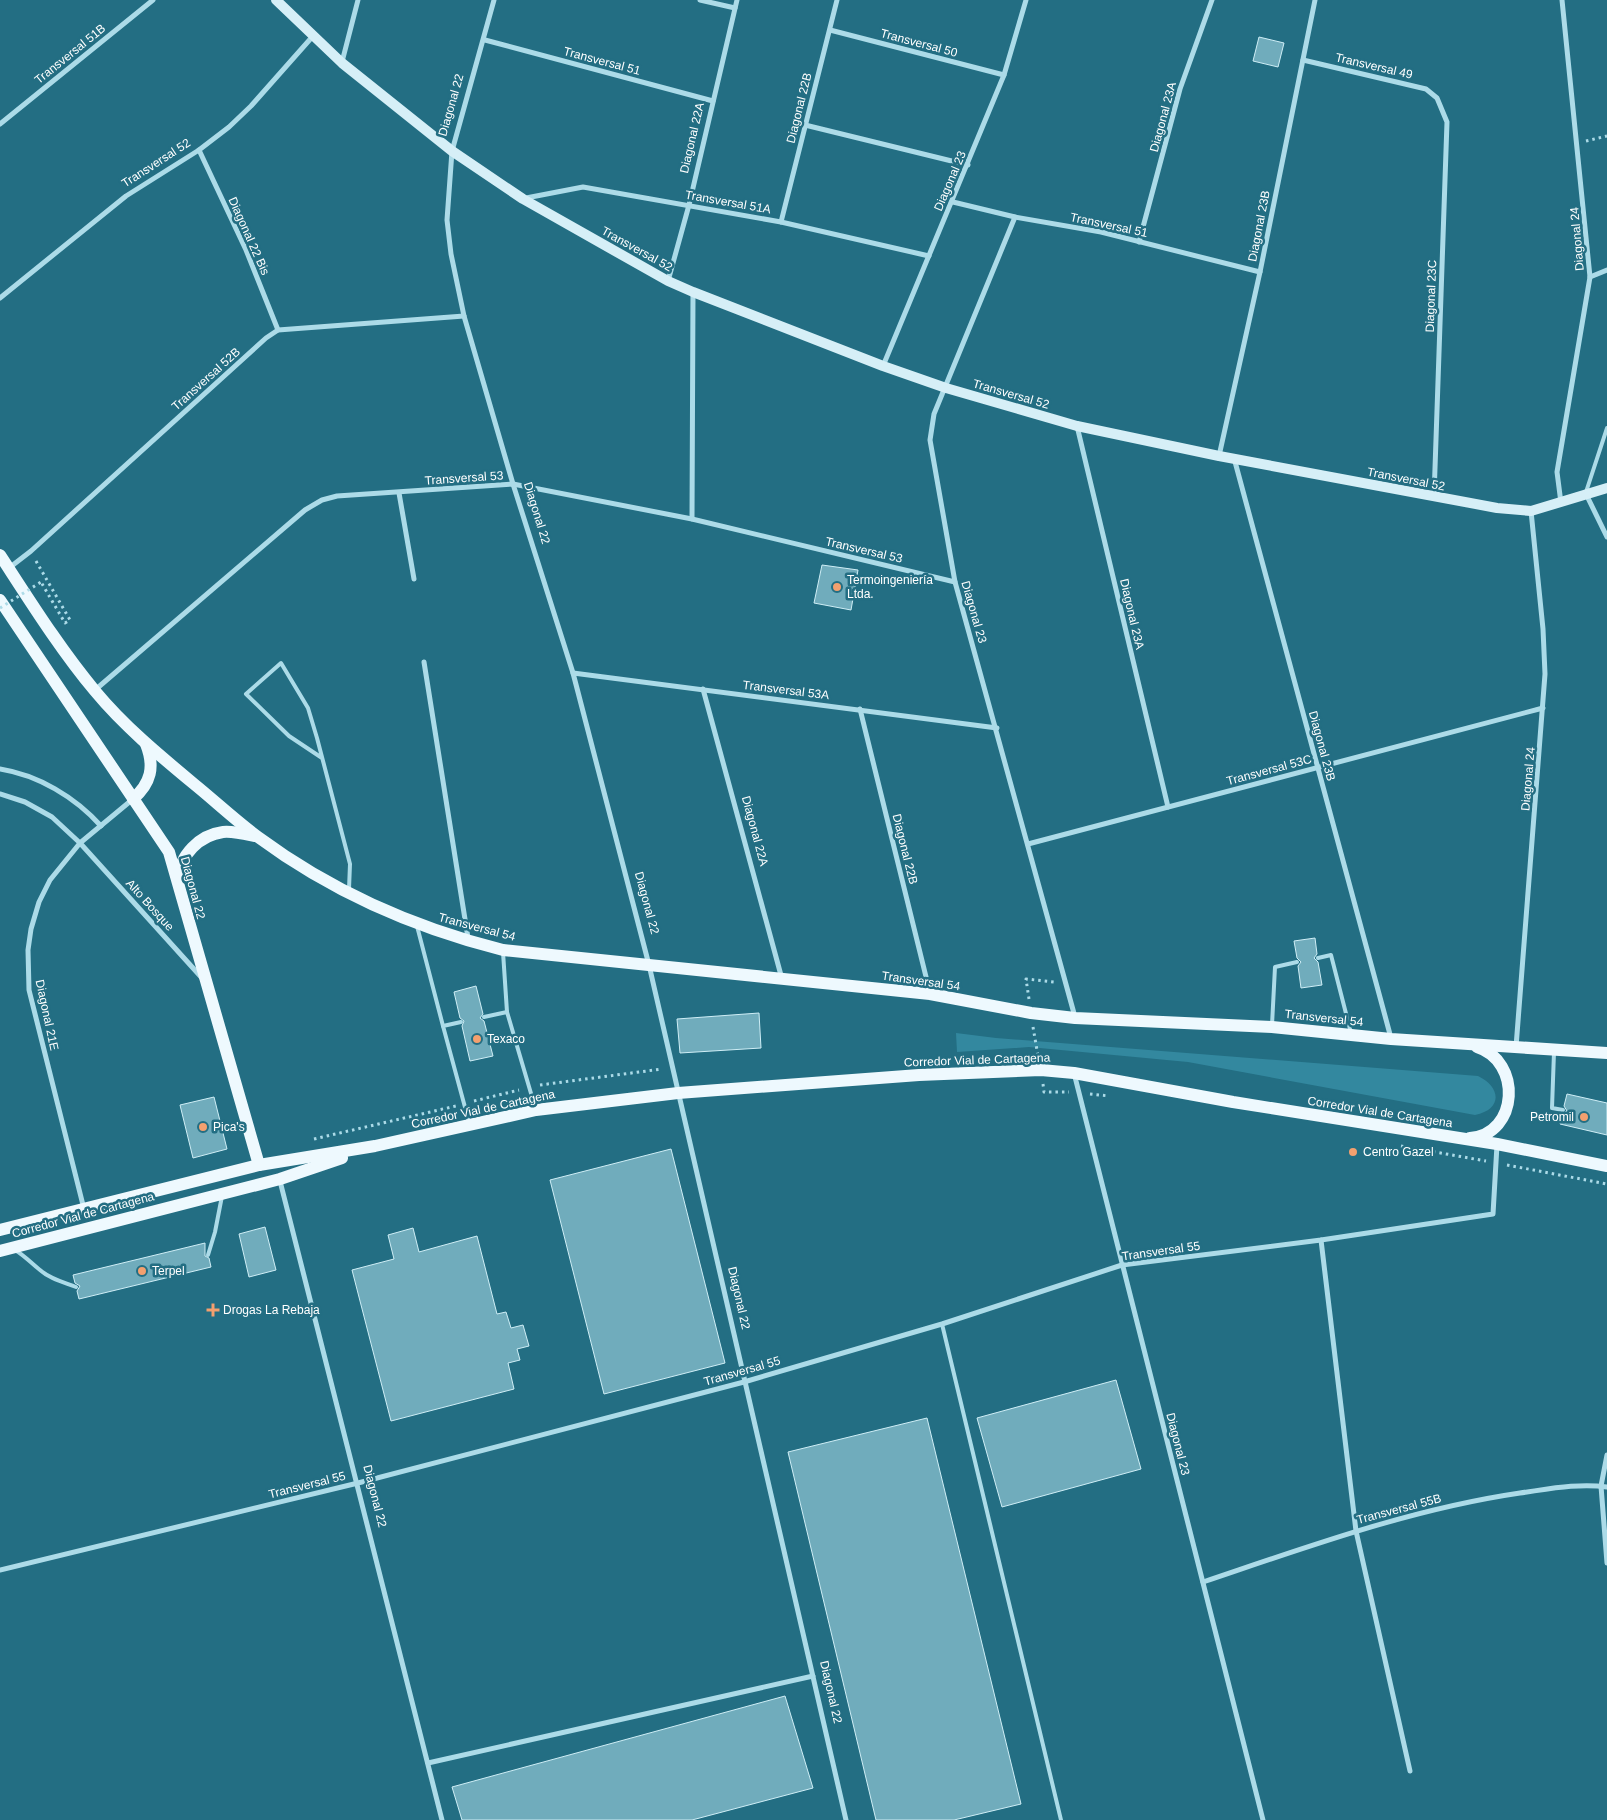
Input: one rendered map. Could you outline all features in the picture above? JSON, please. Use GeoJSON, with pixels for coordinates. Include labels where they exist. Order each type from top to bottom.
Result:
{"type":"FeatureCollection","features":[{"type":"Feature","properties":{"kind":"main road"},"geometry":{"type":"LineString","coordinates":[[0,554],[94,690],[146,744],[258,837]]}},
{"type":"Feature","properties":{"kind":"main road","name":"Diagonal 22"},"geometry":{"type":"LineString","coordinates":[[0,600],[169,852],[178,889],[259,1165]]}},
{"type":"Feature","properties":{"kind":"main road"},"geometry":{"type":"LineString","coordinates":[[133,799],[149,780],[152,768],[151,756],[146,744]]}},
{"type":"Feature","properties":{"kind":"main road"},"geometry":{"type":"LineString","coordinates":[[178,889],[181,865],[194,844],[208,835],[224,832],[258,837]]}},
{"type":"Feature","properties":{"kind":"main road","name":"Transversal 54"},"geometry":{"type":"LineString","coordinates":[[258,837],[349,894],[416,924],[502,950],[930,994],[1031,1013],[1075,1018],[1272,1027],[1392,1039],[1607,1053]]}},
{"type":"Feature","properties":{"kind":"main road"},"geometry":{"type":"LineString","coordinates":[[1455,1138],[1472,1138],[1484,1134],[1497,1125],[1505,1113],[1510,1099],[1510,1085],[1505,1071],[1497,1058],[1484,1049],[1468,1044]]}},
{"type":"Feature","properties":{"kind":"main road","name":"Corredor Vial de Cartagena"},"geometry":{"type":"LineString","coordinates":[[0,1230],[259,1165],[375,1146],[536,1110],[678,1093],[919,1075],[1041,1070],[1074,1073],[1233,1102],[1497,1144],[1607,1166]]}},
{"type":"Feature","properties":{"kind":"main road","name":"Corredor Vial de Cartagena"},"geometry":{"type":"LineString","coordinates":[[6,1250],[280,1179],[375,1146]]}},
{"type":"Feature","properties":{"kind":"street","name":"Transversal 51B"},"geometry":{"type":"LineString","coordinates":[[0,124],[153,0]]}},
{"type":"Feature","properties":{"kind":"street"},"geometry":{"type":"LineString","coordinates":[[276,0],[342,63],[452,151]]}},
{"type":"Feature","properties":{"kind":"street"},"geometry":{"type":"LineString","coordinates":[[342,63],[358,0]]}},
{"type":"Feature","properties":{"kind":"street","name":"Diagonal 22"},"geometry":{"type":"LineString","coordinates":[[494,0],[485,40],[452,151],[447,220],[451,254],[464,316],[513,484],[573,673],[648,965],[846,1820]]}},
{"type":"Feature","properties":{"kind":"street"},"geometry":{"type":"LineString","coordinates":[[700,0],[735,8]]}},
{"type":"Feature","properties":{"kind":"street","name":"Diagonal 22A"},"geometry":{"type":"LineString","coordinates":[[668,281],[689,205],[737,0]]}},
{"type":"Feature","properties":{"kind":"street","name":"Diagonal 22B"},"geometry":{"type":"LineString","coordinates":[[781,222],[837,0]]}},
{"type":"Feature","properties":{"kind":"street","name":"Diagonal 23"},"geometry":{"type":"LineString","coordinates":[[883,366],[928,256],[953,202],[1004,75],[1026,0]]}},
{"type":"Feature","properties":{"kind":"street","name":"Diagonal 23A"},"geometry":{"type":"LineString","coordinates":[[1140,242],[1180,89],[1212,0]]}},
{"type":"Feature","properties":{"kind":"street","name":"Diagonal 23B"},"geometry":{"type":"LineString","coordinates":[[1219,456],[1260,272],[1316,0]]}},
{"type":"Feature","properties":{"kind":"street","name":"Diagonal 24"},"geometry":{"type":"LineString","coordinates":[[1562,0],[1578,143],[1590,277],[1556,472],[1562,503]]}},
{"type":"Feature","properties":{"kind":"street","name":"Transversal 50"},"geometry":{"type":"LineString","coordinates":[[830,30],[1004,75]]}},
{"type":"Feature","properties":{"kind":"street","name":"Transversal 52"},"geometry":{"type":"LineString","coordinates":[[0,298],[126,196],[199,150],[251,106],[313,36]]}},
{"type":"Feature","properties":{"kind":"street","name":"Transversal 51"},"geometry":{"type":"LineString","coordinates":[[485,40],[713,101]]}},
{"type":"Feature","properties":{"kind":"street","name":"Transversal 49"},"geometry":{"type":"LineString","coordinates":[[1303,60],[1426,89],[1437,98]]}},
{"type":"Feature","properties":{"kind":"street","name":"Diagonal 23C"},"geometry":{"type":"LineString","coordinates":[[1434,497],[1447,122],[1437,98]]}},
{"type":"Feature","properties":{"kind":"street"},"geometry":{"type":"LineString","coordinates":[[806,125],[968,165]]}},
{"type":"Feature","properties":{"kind":"street","name":"Diagonal 22 Bis"},"geometry":{"type":"LineString","coordinates":[[199,150],[246,250],[278,330]]}},
{"type":"Feature","properties":{"kind":"street","name":"Transversal 52"},"geometry":{"type":"LineString","coordinates":[[452,151],[523,199],[668,281],[883,366],[946,388],[1077,426],[1219,456],[1518,512],[1531,511],[1562,503],[1607,488]]}},
{"type":"Feature","properties":{"kind":"street","name":"Transversal 51A"},"geometry":{"type":"LineString","coordinates":[[523,199],[582,187],[781,222],[928,256]]}},
{"type":"Feature","properties":{"kind":"street","name":"Transversal 51"},"geometry":{"type":"LineString","coordinates":[[953,202],[1015,217],[1140,242],[1260,272]]}},
{"type":"Feature","properties":{"kind":"street","name":"Diagonal 23"},"geometry":{"type":"LineString","coordinates":[[1015,217],[934,414],[930,440],[955,582],[997,728],[1075,1018]]}},
{"type":"Feature","properties":{"kind":"street"},"geometry":{"type":"LineString","coordinates":[[1590,277],[1607,270]]}},
{"type":"Feature","properties":{"kind":"street"},"geometry":{"type":"LineString","coordinates":[[692,292],[692,519]]}},
{"type":"Feature","properties":{"kind":"street"},"geometry":{"type":"LineString","coordinates":[[278,330],[464,316]]}},
{"type":"Feature","properties":{"kind":"street","name":"Transversal 52B"},"geometry":{"type":"LineString","coordinates":[[9,568],[31,551],[266,338],[278,330]]}},
{"type":"Feature","properties":{"kind":"street","name":"Diagonal 23A"},"geometry":{"type":"LineString","coordinates":[[1077,426],[1168,807]]}},
{"type":"Feature","properties":{"kind":"street","name":"Diagonal 23B"},"geometry":{"type":"LineString","coordinates":[[1234,458],[1392,1039]]}},
{"type":"Feature","properties":{"kind":"street","name":"Transversal 53"},"geometry":{"type":"LineString","coordinates":[[94,690],[305,510],[322,500],[337,496],[513,484],[692,519],[955,582]]}},
{"type":"Feature","properties":{"kind":"street"},"geometry":{"type":"LineString","coordinates":[[399,492],[414,579]]}},
{"type":"Feature","properties":{"kind":"street"},"geometry":{"type":"LineString","coordinates":[[1586,494],[1607,537]]}},
{"type":"Feature","properties":{"kind":"street","name":"Diagonal 24"},"geometry":{"type":"LineString","coordinates":[[1516,1048],[1545,674],[1543,629],[1531,511]]}},
{"type":"Feature","properties":{"kind":"street"},"geometry":{"type":"LineString","coordinates":[[424,662],[468,941]]}},
{"type":"Feature","properties":{"kind":"street","name":"Transversal 53A"},"geometry":{"type":"LineString","coordinates":[[573,673],[997,728]]}},
{"type":"Feature","properties":{"kind":"street","name":"Diagonal 22A"},"geometry":{"type":"LineString","coordinates":[[703,689],[782,979]]}},
{"type":"Feature","properties":{"kind":"street","name":"Transversal 53C"},"geometry":{"type":"LineString","coordinates":[[1028,844],[1543,708]]}},
{"type":"Feature","properties":{"kind":"street","name":"Diagonal 22B"},"geometry":{"type":"LineString","coordinates":[[860,709],[930,994]]}},
{"type":"Feature","properties":{"kind":"street"},"geometry":{"type":"LineString","coordinates":[[0,769],[39,780],[78,804],[101,826]]}},
{"type":"Feature","properties":{"kind":"street"},"geometry":{"type":"LineString","coordinates":[[0,794],[25,802],[52,817],[80,843]]}},
{"type":"Feature","properties":{"kind":"street","name":"Diagonal 21E"},"geometry":{"type":"LineString","coordinates":[[84,1210],[29,990],[28,950],[31,929],[39,902],[50,880],[80,843],[133,799]]}},
{"type":"Feature","properties":{"kind":"street","name":"Alto Bosque"},"geometry":{"type":"LineString","coordinates":[[80,843],[206,982]]}},
{"type":"Feature","properties":{"kind":"street","name":"Diagonal 23"},"geometry":{"type":"LineString","coordinates":[[1074,1073],[1262,1820]]}},
{"type":"Feature","properties":{"kind":"street","name":"Transversal 55"},"geometry":{"type":"LineString","coordinates":[[0,1570],[358,1483],[744,1382],[942,1324],[1122,1265],[1321,1240],[1493,1214],[1497,1144]]}},
{"type":"Feature","properties":{"kind":"street","name":"Diagonal 22"},"geometry":{"type":"LineString","coordinates":[[280,1179],[442,1820]]}},
{"type":"Feature","properties":{"kind":"street"},"geometry":{"type":"LineString","coordinates":[[1321,1240],[1356,1531],[1410,1771]]}},
{"type":"Feature","properties":{"kind":"street"},"geometry":{"type":"LineString","coordinates":[[1607,1455],[1604,1486],[1607,1563]]}},
{"type":"Feature","properties":{"kind":"street","name":"Transversal 55B"},"geometry":{"type":"LineString","coordinates":[[1203,1582],[1356,1531],[1470,1500],[1565,1486],[1604,1486]]}},
{"type":"Feature","properties":{"kind":"street"},"geometry":{"type":"LineString","coordinates":[[428,1763],[813,1676]]}},
{"type":"Feature","properties":{"kind":"lane"},"geometry":{"type":"LineString","coordinates":[[1586,494],[1607,428]]}},
{"type":"Feature","properties":{"kind":"lane"},"geometry":{"type":"LineString","coordinates":[[322,758],[289,736],[246,694],[281,663],[308,708],[322,758],[350,864],[349,894]]}},
{"type":"Feature","properties":{"kind":"lane"},"geometry":{"type":"LineString","coordinates":[[416,924],[470,1124]]}},
{"type":"Feature","properties":{"kind":"lane"},"geometry":{"type":"LineString","coordinates":[[502,950],[507,1012],[536,1110]]}},
{"type":"Feature","properties":{"kind":"lane"},"geometry":{"type":"LineString","coordinates":[[1318,958],[1331,954],[1352,1035]]}},
{"type":"Feature","properties":{"kind":"lane"},"geometry":{"type":"LineString","coordinates":[[1272,1027],[1274,966],[1297,962]]}},
{"type":"Feature","properties":{"kind":"lane"},"geometry":{"type":"LineString","coordinates":[[484,1017],[507,1012]]}},
{"type":"Feature","properties":{"kind":"lane"},"geometry":{"type":"LineString","coordinates":[[442,1026],[461,1022]]}},
{"type":"Feature","properties":{"kind":"lane"},"geometry":{"type":"LineString","coordinates":[[1554,1050],[1552,1108],[1563,1110]]}},
{"type":"Feature","properties":{"kind":"lane"},"geometry":{"type":"LineString","coordinates":[[208,1255],[216,1232],[223,1193]]}},
{"type":"Feature","properties":{"kind":"lane"},"geometry":{"type":"LineString","coordinates":[[6,1250],[26,1256],[40,1270],[53,1279],[76,1287]]}},
{"type":"Feature","properties":{"kind":"lane"},"geometry":{"type":"LineString","coordinates":[[942,1324],[1061,1820]]}},
{"type":"Feature","properties":{"kind":"path"},"geometry":{"type":"LineString","coordinates":[[1578,143],[1607,136]]}},
{"type":"Feature","properties":{"kind":"path"},"geometry":{"type":"LineString","coordinates":[[0,608],[41,582],[65,624],[70,620],[43,574]]}},
{"type":"Feature","properties":{"kind":"shaded area"},"geometry":{"type":"Polygon","coordinates":[[[956,1033],[996,1038],[1478,1076],[1491,1086],[1496,1097],[1491,1108],[1475,1115],[1188,1062],[1029,1047],[957,1052],[956,1033]]]}},
{"type":"Feature","properties":{"kind":"building"},"geometry":{"type":"Polygon","coordinates":[[[1259,37],[1284,43],[1278,67],[1253,61],[1259,37]]]}},
{"type":"Feature","properties":{"kind":"building","name":"Termoingeniería Ltda."},"geometry":{"type":"Polygon","coordinates":[[[822,565],[858,570],[851,610],[814,603],[822,565]]]}},
{"type":"Feature","properties":{"kind":"building"},"geometry":{"type":"Polygon","coordinates":[[[1315,938],[1317,954],[1314,958],[1318,962],[1322,985],[1301,988],[1298,966],[1301,962],[1297,958],[1294,941],[1315,938]]]}},
{"type":"Feature","properties":{"kind":"building","name":"Texaco"},"geometry":{"type":"Polygon","coordinates":[[[476,986],[483,1014],[480,1018],[484,1021],[493,1056],[470,1061],[462,1026],[464,1021],[460,1018],[454,992],[476,986]]]}},
{"type":"Feature","properties":{"kind":"building"},"geometry":{"type":"Polygon","coordinates":[[[759,1013],[761,1048],[680,1053],[677,1019],[759,1013]]]}},
{"type":"Feature","properties":{"kind":"building","name":"Petromil"},"geometry":{"type":"Polygon","coordinates":[[[1567,1094],[1607,1103],[1607,1135],[1560,1124],[1562,1114],[1567,1111],[1564,1106],[1567,1094]]]}},
{"type":"Feature","properties":{"kind":"building","name":"Pica's"},"geometry":{"type":"Polygon","coordinates":[[[214,1097],[227,1149],[193,1158],[180,1105],[214,1097]]]}},
{"type":"Feature","properties":{"kind":"building"},"geometry":{"type":"Polygon","coordinates":[[[671,1149],[725,1363],[604,1394],[550,1180],[671,1149]]]}},
{"type":"Feature","properties":{"kind":"building"},"geometry":{"type":"Polygon","coordinates":[[[265,1227],[276,1270],[249,1277],[239,1234],[265,1227]]]}},
{"type":"Feature","properties":{"kind":"building"},"geometry":{"type":"Polygon","coordinates":[[[413,1228],[419,1252],[477,1236],[497,1314],[506,1312],[511,1328],[523,1325],[529,1346],[517,1349],[520,1360],[508,1363],[514,1389],[391,1421],[352,1270],[394,1259],[388,1235],[413,1228]]]}},
{"type":"Feature","properties":{"kind":"building","name":"Terpel"},"geometry":{"type":"Polygon","coordinates":[[[205,1243],[205,1256],[209,1258],[211,1267],[79,1299],[77,1291],[80,1286],[75,1283],[73,1275],[205,1243]]]}},
{"type":"Feature","properties":{"kind":"building"},"geometry":{"type":"Polygon","coordinates":[[[1116,1380],[1141,1469],[1002,1507],[977,1418],[1116,1380]]]}},
{"type":"Feature","properties":{"kind":"building"},"geometry":{"type":"Polygon","coordinates":[[[927,1418],[1021,1804],[954,1820],[876,1820],[788,1452],[927,1418]]]}},
{"type":"Feature","properties":{"kind":"building"},"geometry":{"type":"Polygon","coordinates":[[[785,1696],[813,1788],[692,1820],[462,1820],[452,1787],[785,1696]]]}},
{"type":"Feature","properties":{"kind":"place","name":"Termoingeniería Ltda."},"geometry":{"type":"Point","coordinates":[837,587]}},
{"type":"Feature","properties":{"kind":"place","name":"Texaco"},"geometry":{"type":"Point","coordinates":[477,1039]}},
{"type":"Feature","properties":{"kind":"place","name":"Petromil"},"geometry":{"type":"Point","coordinates":[1584,1117]}},
{"type":"Feature","properties":{"kind":"place","name":"Pica's"},"geometry":{"type":"Point","coordinates":[203,1127]}},
{"type":"Feature","properties":{"kind":"place","name":"Centro Gazel"},"geometry":{"type":"Point","coordinates":[1353,1152]}},
{"type":"Feature","properties":{"kind":"place","name":"Terpel"},"geometry":{"type":"Point","coordinates":[142,1271]}},
{"type":"Feature","properties":{"kind":"place","name":"Drogas La Rebaja"},"geometry":{"type":"Point","coordinates":[213,1310]}}]}
